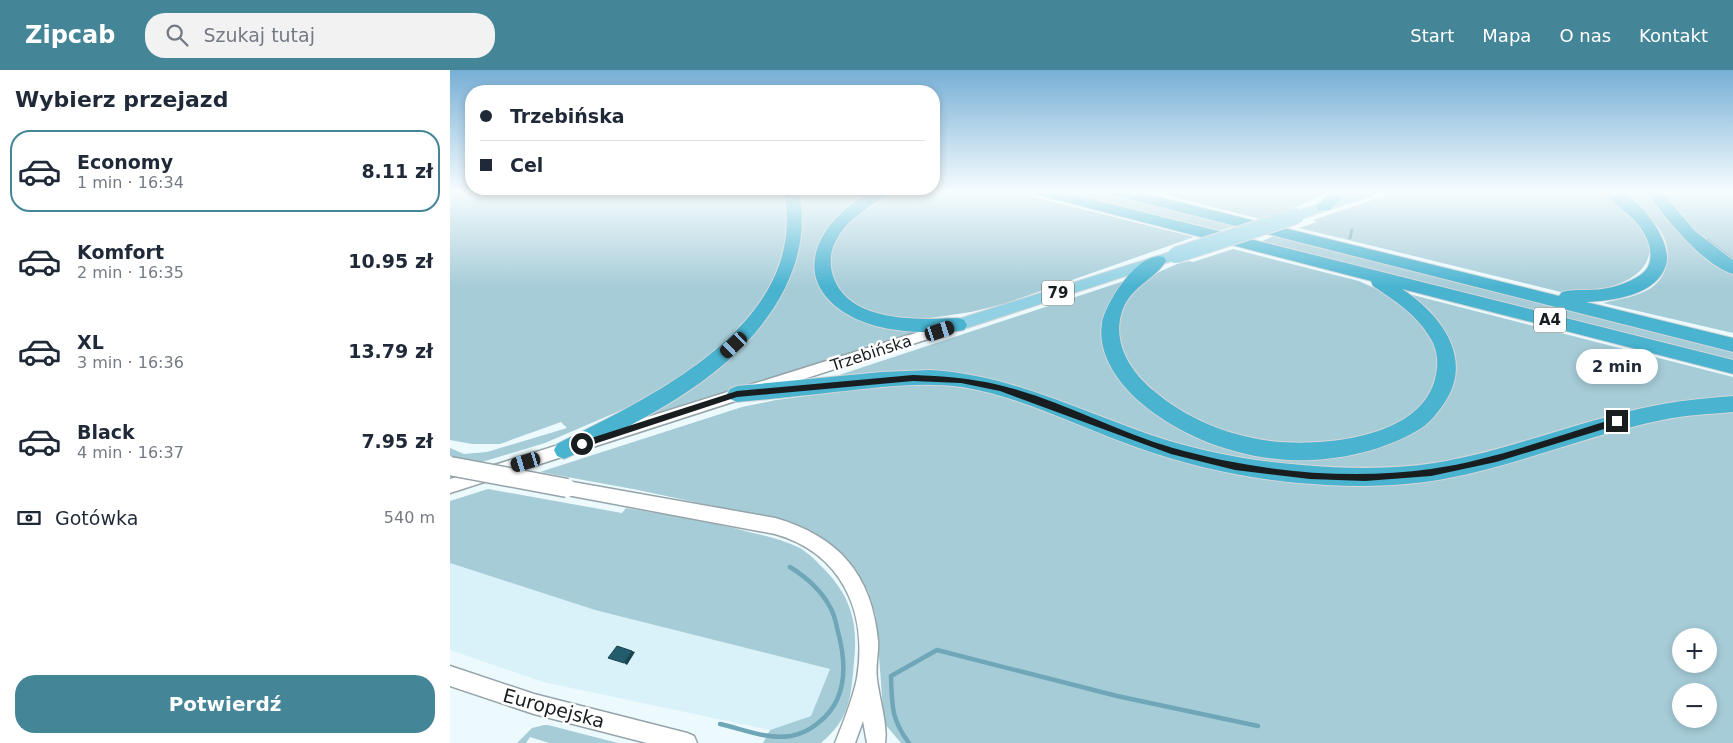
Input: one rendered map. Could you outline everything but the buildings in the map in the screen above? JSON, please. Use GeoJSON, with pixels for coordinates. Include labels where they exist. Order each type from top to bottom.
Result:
{"type":"FeatureCollection","features":[{"type":"Feature","properties":{"kind":"highway"},"geometry":{"type":"LineString","coordinates":[[564,450],[679,388],[718,360],[751,326],[772,296],[789,260],[794,223]]}},
{"type":"Feature","properties":{"kind":"highway"},"geometry":{"type":"LineString","coordinates":[[839,223],[833,230],[822,257],[823,273],[829,287],[846,305],[873,318],[909,325],[958,325]]}},
{"type":"Feature","properties":{"kind":"highway","name":"A4"},"geometry":{"type":"LineString","coordinates":[[1167,223],[1733,367]]}},
{"type":"Feature","properties":{"kind":"highway","name":"A4"},"geometry":{"type":"LineString","coordinates":[[1244,223],[1733,345]]}},
{"type":"Feature","properties":{"kind":"highway"},"geometry":{"type":"LineString","coordinates":[[1504,288],[1554,296],[1603,296],[1632,288],[1651,275],[1659,260],[1660,251],[1658,243],[1646,223]]}},
{"type":"Feature","properties":{"kind":"highway"},"geometry":{"type":"LineString","coordinates":[[1679,223],[1733,268]]}},
{"type":"Feature","properties":{"kind":"highway"},"geometry":{"type":"LineString","coordinates":[[1158,261],[1126,287],[1113,313],[1110,338],[1113,351],[1124,371],[1139,390],[1185,423],[1236,442],[1287,451],[1336,450],[1381,438],[1411,424],[1423,415],[1440,396],[1447,376],[1448,362],[1438,334],[1425,317],[1411,304],[1366,274]]}},
{"type":"Feature","properties":{"kind":"highway"},"geometry":{"type":"LineString","coordinates":[[737,394],[890,379],[931,378],[961,380],[1026,396],[1142,441],[1202,459],[1268,472],[1350,478],[1438,471],[1496,458],[1643,415],[1696,407],[1733,404]]}},
{"type":"Feature","properties":{"kind":"main road","name":"Trzebińska"},"geometry":{"type":"LineString","coordinates":[[450,486],[737,394],[818,371],[1273,223]]}},
{"type":"Feature","properties":{"kind":"main road"},"geometry":{"type":"LineString","coordinates":[[450,466],[765,524],[792,531],[819,545],[830,554],[848,576],[863,606],[869,644],[867,680],[878,742],[857,739],[845,743]]}},
{"type":"Feature","properties":{"kind":"main road","name":"Europejska"},"geometry":{"type":"LineString","coordinates":[[450,676],[534,704],[688,743]]}},
{"type":"Feature","properties":{"kind":"main road"},"geometry":{"type":"LineString","coordinates":[[845,743],[867,680]]}},
{"type":"Feature","properties":{"kind":"shaded area"},"geometry":{"type":"Polygon","coordinates":[[[450,223],[786,223],[787,238],[779,268],[766,296],[745,325],[711,358],[631,406],[545,443],[482,462],[450,456],[450,448],[464,454],[487,452],[567,428],[561,422],[500,444],[472,444],[450,440],[450,223]]]}},
{"type":"Feature","properties":{"kind":"shaded area"},"geometry":{"type":"Polygon","coordinates":[[[791,223],[840,223],[823,238],[836,304],[919,331],[626,423],[662,404],[779,296],[791,223]]]}},
{"type":"Feature","properties":{"kind":"shaded area"},"geometry":{"type":"Polygon","coordinates":[[[847,223],[1140,223],[1194,237],[1004,304],[971,312],[917,320],[875,314],[857,306],[845,297],[830,276],[830,250],[847,223]]]}},
{"type":"Feature","properties":{"kind":"shaded area"},"geometry":{"type":"Polygon","coordinates":[[[1181,223],[1225,223],[1235,226],[1215,232],[1181,223]]]}},
{"type":"Feature","properties":{"kind":"shaded area"},"geometry":{"type":"Polygon","coordinates":[[[1313,223],[1638,223],[1644,231],[1649,248],[1646,263],[1634,276],[1615,285],[1591,291],[1561,292],[1299,228],[1313,223]]]}},
{"type":"Feature","properties":{"kind":"shaded area"},"geometry":{"type":"Polygon","coordinates":[[[1655,223],[1682,223],[1733,273],[1733,333],[1603,303],[1634,296],[1646,291],[1657,283],[1665,269],[1668,251],[1660,230],[1655,223]]]}},
{"type":"Feature","properties":{"kind":"shaded area"},"geometry":{"type":"Polygon","coordinates":[[[1686,223],[1733,223],[1733,263],[1686,223]]]}},
{"type":"Feature","properties":{"kind":"shaded area"},"geometry":{"type":"Polygon","coordinates":[[[1274,236],[1733,350],[1733,361],[1260,242],[1274,236]]]}},
{"type":"Feature","properties":{"kind":"shaded area"},"geometry":{"type":"Polygon","coordinates":[[[1233,249],[1359,281],[1394,297],[1432,335],[1441,367],[1427,400],[1402,422],[1359,439],[1324,444],[1254,441],[1210,427],[1152,395],[1123,361],[1116,326],[1125,300],[1143,283],[1159,272],[1177,264],[1193,262],[1233,249]]]}},
{"type":"Feature","properties":{"kind":"shaded area"},"geometry":{"type":"Polygon","coordinates":[[[1124,281],[1111,300],[1102,321],[1104,348],[1115,372],[1120,379],[1236,448],[1400,437],[1454,368],[1401,292],[1733,377],[1733,400],[1514,446],[1437,465],[1344,472],[1200,453],[1003,385],[830,378],[1124,281]]]}},
{"type":"Feature","properties":{"kind":"shaded area"},"geometry":{"type":"Polygon","coordinates":[[[951,384],[998,393],[1112,436],[1352,484],[1635,424],[1679,416],[1733,411],[1733,743],[901,743],[884,723],[876,616],[868,591],[855,568],[837,549],[815,534],[788,522],[638,490],[540,472],[742,407],[821,394],[822,391],[866,385],[951,384]]]}},
{"type":"Feature","properties":{"kind":"shaded area"},"geometry":{"type":"Polygon","coordinates":[[[488,489],[622,513],[626,508],[703,521],[775,538],[804,550],[835,581],[847,602],[854,624],[855,648],[852,686],[847,707],[838,725],[821,743],[763,743],[770,730],[811,716],[830,669],[595,610],[450,563],[450,501],[488,489]]]}},
{"type":"Feature","properties":{"kind":"shaded area"},"geometry":{"type":"Polygon","coordinates":[[[450,563],[595,610],[830,669],[811,716],[770,730],[543,682],[450,650],[450,563]]]}},
{"type":"Feature","properties":{"kind":"shaded area"},"geometry":{"type":"Polygon","coordinates":[[[544,725],[618,743],[549,743],[530,737],[526,743],[517,743],[532,728],[544,725]]]}},
{"type":"Feature","properties":{"kind":"waterway"},"geometry":{"type":"LineString","coordinates":[[1350,238],[1352,230]]}},
{"type":"Feature","properties":{"kind":"waterway"},"geometry":{"type":"LineString","coordinates":[[1707,240],[1733,260]]}},
{"type":"Feature","properties":{"kind":"waterway"},"geometry":{"type":"LineString","coordinates":[[720,724],[773,737],[791,736],[809,729],[828,714],[840,693],[843,681],[843,657],[832,610],[818,590],[790,567]]}},
{"type":"Feature","properties":{"kind":"waterway"},"geometry":{"type":"LineString","coordinates":[[909,743],[896,719],[891,676],[937,650],[1117,696],[1258,726]]}},
{"type":"Feature","properties":{"kind":"route"},"geometry":{"type":"LineString","coordinates":[[582,444],[737,394],[913,378],[961,380],[1000,388],[1171,451],[1268,472],[1310,476],[1350,478],[1431,473],[1496,458],[1617,421]]}}]}
